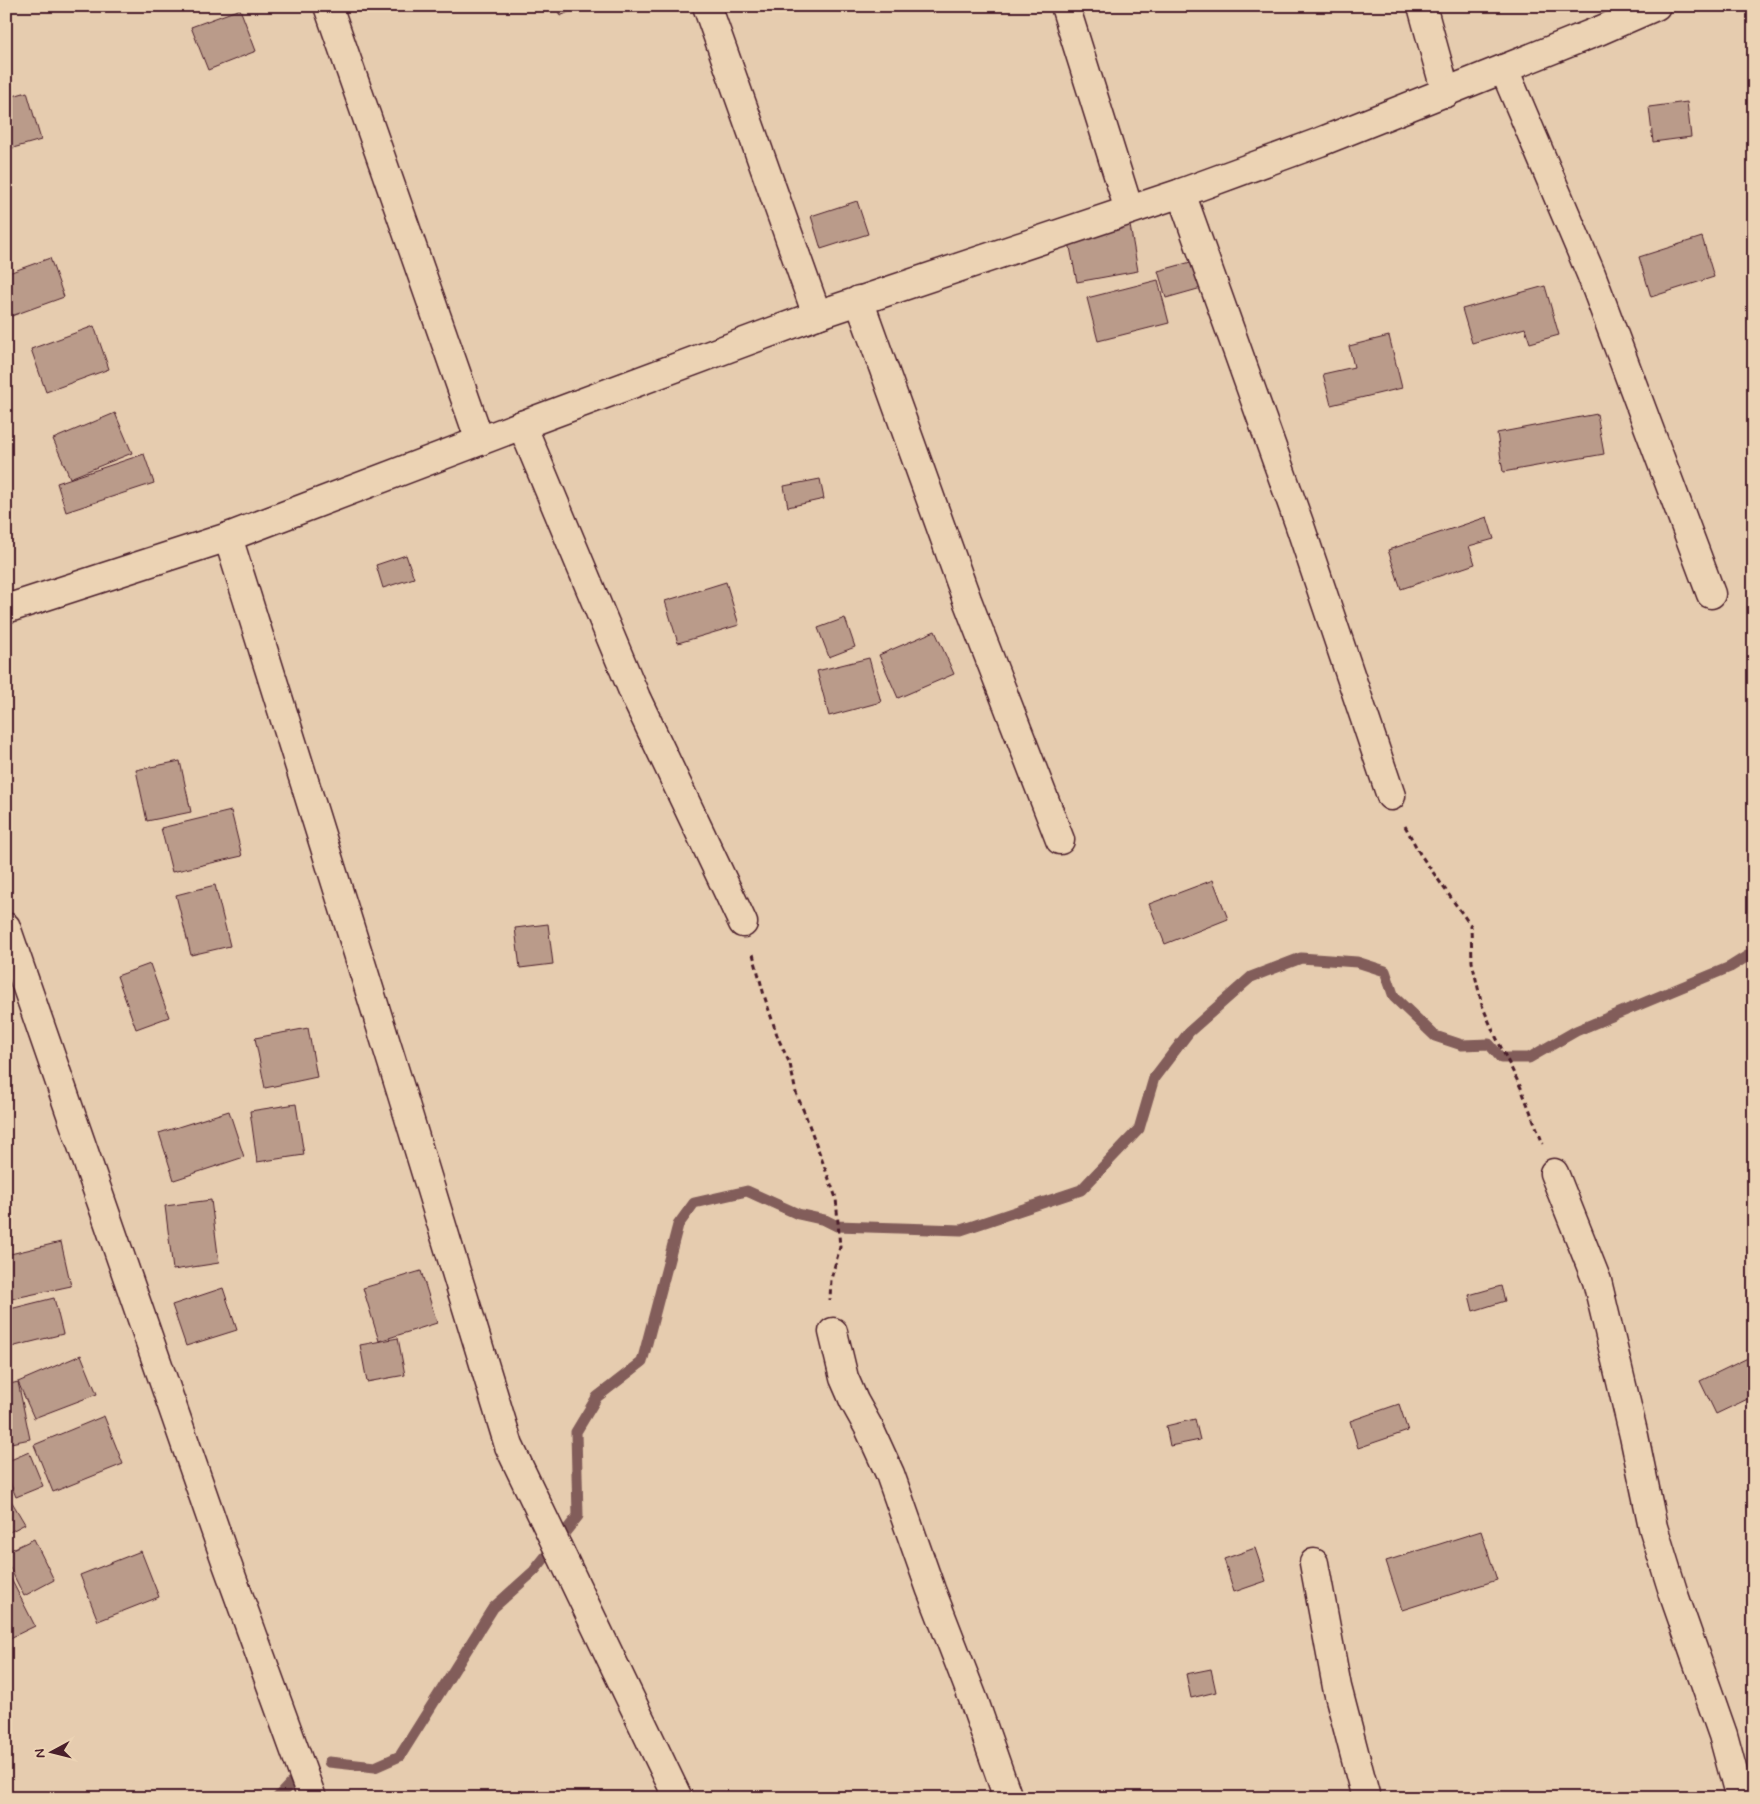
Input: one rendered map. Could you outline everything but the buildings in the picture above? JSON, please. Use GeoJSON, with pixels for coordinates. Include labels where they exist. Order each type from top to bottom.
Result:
{"type":"FeatureCollection","features":[{"type":"Feature","properties":{"kind":"street"},"geometry":{"type":"LineString","coordinates":[[328,6],[480,441]]}},
{"type":"Feature","properties":{"kind":"street"},"geometry":{"type":"LineString","coordinates":[[707,6],[817,315]]}},
{"type":"Feature","properties":{"kind":"street"},"geometry":{"type":"LineString","coordinates":[[1065,6],[1129,210]]}},
{"type":"Feature","properties":{"kind":"street"},"geometry":{"type":"LineString","coordinates":[[1422,6],[1446,92]]}},
{"type":"Feature","properties":{"kind":"street"},"geometry":{"type":"LineString","coordinates":[[8,603],[228,537],[817,315],[1181,193],[1320,142],[1656,6]]}},
{"type":"Feature","properties":{"kind":"street"},"geometry":{"type":"LineString","coordinates":[[1504,69],[1591,274],[1711,594]]}},
{"type":"Feature","properties":{"kind":"street"},"geometry":{"type":"LineString","coordinates":[[1181,193],[1299,522],[1391,796]]}},
{"type":"Feature","properties":{"kind":"street"},"geometry":{"type":"LineString","coordinates":[[859,300],[967,600],[1060,840]]}},
{"type":"Feature","properties":{"kind":"street"},"geometry":{"type":"LineString","coordinates":[[522,425],[636,698],[743,923]]}},
{"type":"Feature","properties":{"kind":"street"},"geometry":{"type":"LineString","coordinates":[[228,537],[400,1088],[509,1446],[678,1798]]}},
{"type":"Feature","properties":{"kind":"street"},"geometry":{"type":"LineString","coordinates":[[6,927],[208,1509],[312,1798]]}},
{"type":"Feature","properties":{"kind":"street"},"geometry":{"type":"LineString","coordinates":[[1554,1173],[1597,1281],[1634,1436],[1653,1527],[1675,1598],[1723,1735],[1740,1798]]}},
{"type":"Feature","properties":{"kind":"street"},"geometry":{"type":"LineString","coordinates":[[833,1332],[844,1378],[890,1474],[1008,1798]]}},
{"type":"Feature","properties":{"kind":"street"},"geometry":{"type":"LineString","coordinates":[[1314,1563],[1337,1687],[1366,1798]]}},
{"type":"Feature","properties":{"kind":"path"},"geometry":{"type":"LineString","coordinates":[[1391,796],[1420,854],[1470,926],[1472,962],[1482,1005],[1521,1088],[1554,1173]]}},
{"type":"Feature","properties":{"kind":"path"},"geometry":{"type":"LineString","coordinates":[[743,923],[778,1038],[790,1064],[796,1093],[836,1198],[840,1247],[831,1278],[830,1300],[833,1332]]}},
{"type":"Feature","properties":{"kind":"waterway"},"geometry":{"type":"LineString","coordinates":[[329,1762],[375,1767],[400,1756],[493,1608],[534,1571],[578,1516],[576,1432],[597,1397],[642,1362],[678,1225],[694,1203],[747,1191],[798,1214],[825,1220],[837,1226],[961,1230],[1081,1190],[1139,1129],[1154,1078],[1189,1032],[1251,977],[1301,958],[1357,962],[1385,971],[1394,997],[1435,1036],[1462,1045],[1489,1044],[1501,1058],[1529,1058],[1576,1031],[1730,967],[1754,952]]}},
{"type":"Feature","properties":{"kind":"waterway"},"geometry":{"type":"LineString","coordinates":[[277,1798],[291,1783]]}}]}
